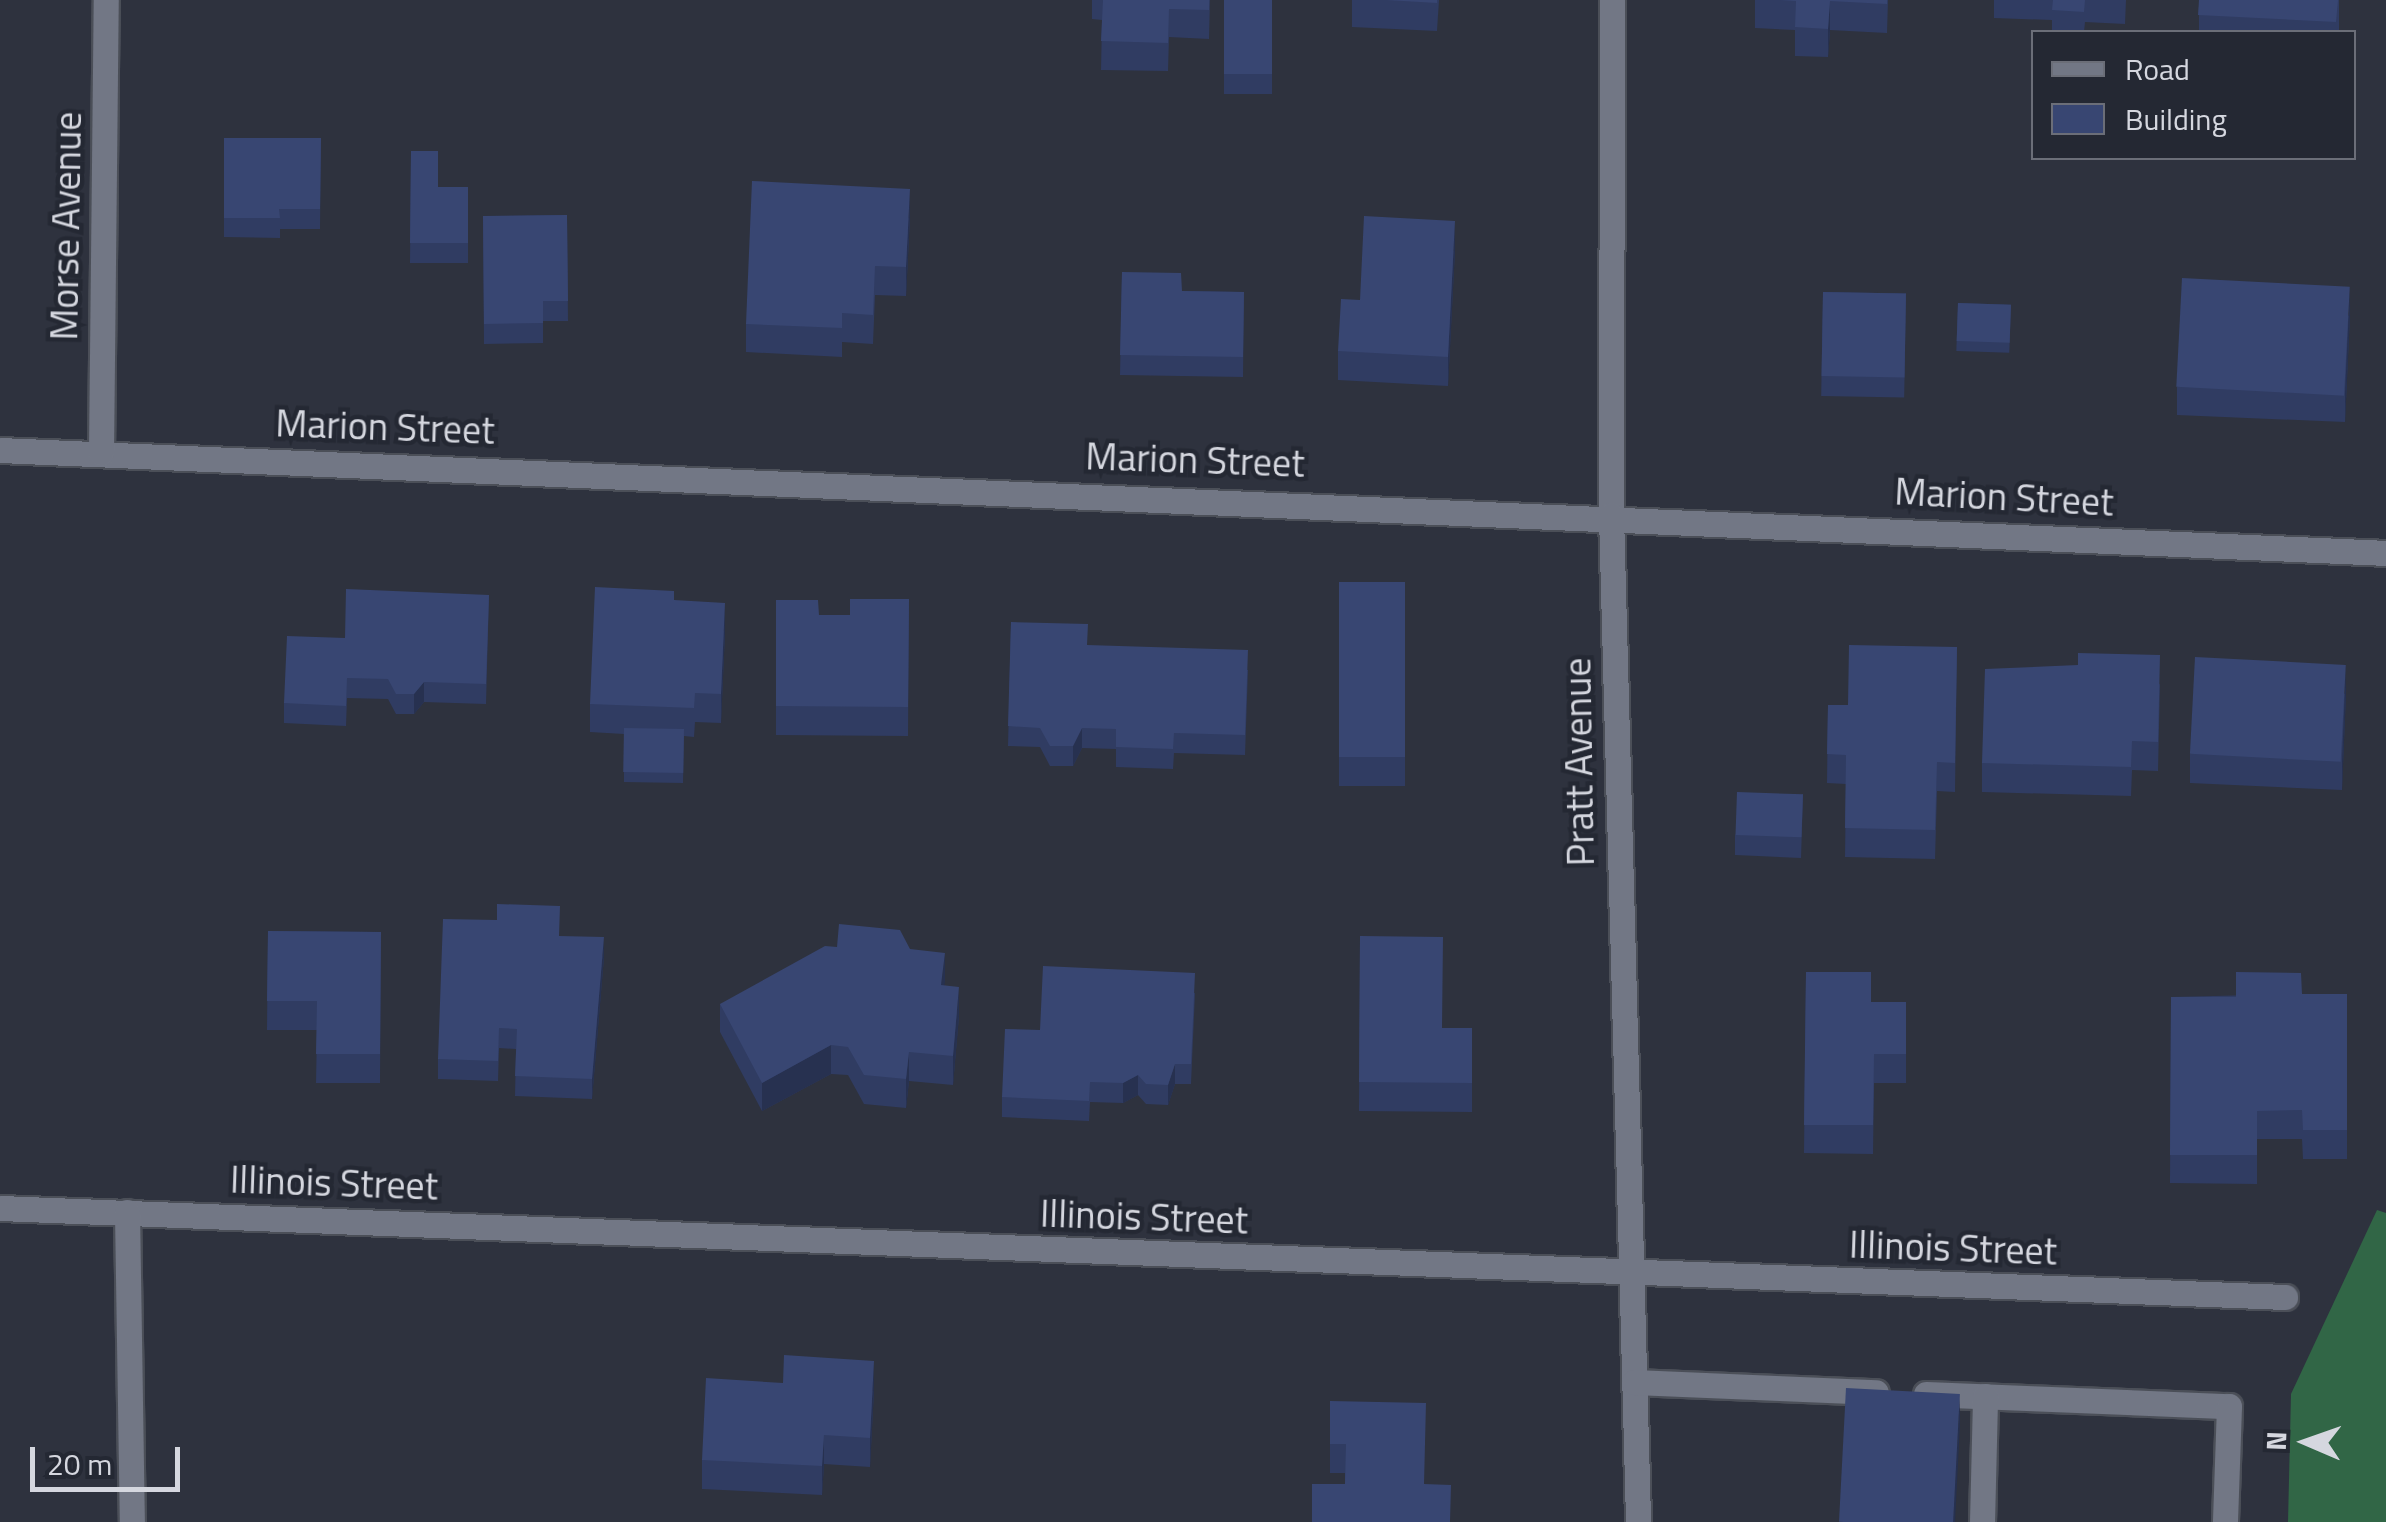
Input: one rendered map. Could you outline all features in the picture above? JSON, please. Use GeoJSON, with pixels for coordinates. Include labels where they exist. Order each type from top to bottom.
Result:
{"type":"FeatureCollection","features":[{"type":"Feature","properties":{"kind":"street","name":"Morse Avenue"},"geometry":{"type":"LineString","coordinates":[[101,453],[106,0]]}},
{"type":"Feature","properties":{"kind":"street","name":"Pratt Avenue"},"geometry":{"type":"LineString","coordinates":[[1612,0],[1611,514],[1638,1522]]}},
{"type":"Feature","properties":{"kind":"street","name":"Marion Street"},"geometry":{"type":"LineString","coordinates":[[0,450],[1611,514],[2386,553]]}},
{"type":"Feature","properties":{"kind":"street","name":"Illinois Street"},"geometry":{"type":"LineString","coordinates":[[0,1208],[2284,1297]]}},
{"type":"Feature","properties":{"kind":"street"},"geometry":{"type":"LineString","coordinates":[[127,1212],[132,1522]]}},
{"type":"Feature","properties":{"kind":"street"},"geometry":{"type":"LineString","coordinates":[[1634,1382],[2229,1406],[2225,1522]]}},
{"type":"Feature","properties":{"kind":"street"},"geometry":{"type":"LineString","coordinates":[[1982,1522],[1985,1396]]}},
{"type":"Feature","properties":{"kind":"green space"},"geometry":{"type":"Polygon","coordinates":[[[2377,1210],[2386,1213],[2386,1522],[2288,1522],[2291,1394],[2377,1210]]]}},
{"type":"Feature","properties":{"kind":"building"},"geometry":{"type":"Polygon","coordinates":[[[1103,0],[1209,0],[1209,10],[1169,9],[1168,43],[1101,41],[1103,0]]]}},
{"type":"Feature","properties":{"kind":"building"},"geometry":{"type":"Polygon","coordinates":[[[1224,0],[1272,0],[1272,74],[1224,74],[1224,0]]]}},
{"type":"Feature","properties":{"kind":"building"},"geometry":{"type":"Polygon","coordinates":[[[1386,0],[1437,0],[1437,3],[1386,0]]]}},
{"type":"Feature","properties":{"kind":"building"},"geometry":{"type":"Polygon","coordinates":[[[1780,0],[1887,0],[1887,4],[1830,1],[1828,29],[1795,27],[1796,1],[1780,0]]]}},
{"type":"Feature","properties":{"kind":"building"},"geometry":{"type":"Polygon","coordinates":[[[2053,0],[2085,0],[2084,12],[2052,10],[2053,0]]]}},
{"type":"Feature","properties":{"kind":"building"},"geometry":{"type":"Polygon","coordinates":[[[2199,0],[2338,0],[2336,22],[2198,15],[2199,0]]]}},
{"type":"Feature","properties":{"kind":"building"},"geometry":{"type":"Polygon","coordinates":[[[224,138],[321,138],[320,209],[279,209],[280,218],[224,218],[224,138]]]}},
{"type":"Feature","properties":{"kind":"building"},"geometry":{"type":"Polygon","coordinates":[[[411,151],[438,151],[438,187],[468,187],[468,243],[410,243],[411,151]]]}},
{"type":"Feature","properties":{"kind":"building"},"geometry":{"type":"Polygon","coordinates":[[[752,181],[910,189],[906,267],[875,266],[873,315],[842,313],[842,328],[746,324],[752,181]]]}},
{"type":"Feature","properties":{"kind":"building"},"geometry":{"type":"Polygon","coordinates":[[[567,215],[568,301],[543,301],[543,323],[484,324],[483,216],[567,215]]]}},
{"type":"Feature","properties":{"kind":"building"},"geometry":{"type":"Polygon","coordinates":[[[1364,216],[1455,221],[1448,357],[1338,351],[1341,299],[1360,300],[1364,216]]]}},
{"type":"Feature","properties":{"kind":"building"},"geometry":{"type":"Polygon","coordinates":[[[1122,272],[1181,273],[1182,291],[1244,292],[1243,357],[1120,355],[1122,272]]]}},
{"type":"Feature","properties":{"kind":"building"},"geometry":{"type":"Polygon","coordinates":[[[2182,278],[2350,287],[2344,396],[2176,387],[2182,278]]]}},
{"type":"Feature","properties":{"kind":"building"},"geometry":{"type":"Polygon","coordinates":[[[1823,292],[1906,293],[1905,377],[1822,376],[1823,292]]]}},
{"type":"Feature","properties":{"kind":"building"},"geometry":{"type":"Polygon","coordinates":[[[1958,303],[2011,305],[2010,343],[1957,341],[1958,303]]]}},
{"type":"Feature","properties":{"kind":"building"},"geometry":{"type":"Polygon","coordinates":[[[1339,582],[1405,582],[1405,757],[1339,757],[1339,582]]]}},
{"type":"Feature","properties":{"kind":"building"},"geometry":{"type":"Polygon","coordinates":[[[595,587],[674,591],[674,600],[725,603],[721,694],[695,693],[694,708],[590,704],[595,587]]]}},
{"type":"Feature","properties":{"kind":"building"},"geometry":{"type":"Polygon","coordinates":[[[346,589],[489,595],[486,684],[424,682],[414,694],[396,694],[388,679],[347,678],[346,706],[284,703],[287,636],[345,638],[346,589]]]}},
{"type":"Feature","properties":{"kind":"building"},"geometry":{"type":"Polygon","coordinates":[[[850,599],[909,599],[908,707],[776,706],[776,600],[818,600],[819,615],[850,615],[850,599]]]}},
{"type":"Feature","properties":{"kind":"building"},"geometry":{"type":"Polygon","coordinates":[[[1011,622],[1088,624],[1087,645],[1248,650],[1245,735],[1174,733],[1173,749],[1116,747],[1116,729],[1082,728],[1073,746],[1050,746],[1040,728],[1008,726],[1011,622]]]}},
{"type":"Feature","properties":{"kind":"building"},"geometry":{"type":"Polygon","coordinates":[[[1849,645],[1957,647],[1955,763],[1937,762],[1935,830],[1845,828],[1846,755],[1827,754],[1828,705],[1848,705],[1849,645]]]}},
{"type":"Feature","properties":{"kind":"building"},"geometry":{"type":"Polygon","coordinates":[[[2078,653],[2160,655],[2158,742],[2132,741],[2131,767],[1982,763],[1985,669],[2078,665],[2078,653]]]}},
{"type":"Feature","properties":{"kind":"building"},"geometry":{"type":"Polygon","coordinates":[[[2195,657],[2346,665],[2341,762],[2190,754],[2195,657]]]}},
{"type":"Feature","properties":{"kind":"building"},"geometry":{"type":"Polygon","coordinates":[[[624,728],[684,729],[683,773],[623,772],[624,728]]]}},
{"type":"Feature","properties":{"kind":"building"},"geometry":{"type":"Polygon","coordinates":[[[1737,792],[1803,794],[1801,837],[1735,835],[1737,792]]]}},
{"type":"Feature","properties":{"kind":"building"},"geometry":{"type":"Polygon","coordinates":[[[497,904],[560,906],[559,936],[604,937],[592,1079],[515,1076],[517,1029],[499,1028],[498,1061],[438,1059],[443,919],[497,920],[497,904]]]}},
{"type":"Feature","properties":{"kind":"building"},"geometry":{"type":"Polygon","coordinates":[[[839,924],[900,930],[910,949],[945,953],[941,985],[959,987],[953,1056],[909,1052],[906,1079],[864,1075],[848,1047],[831,1045],[762,1083],[720,1004],[825,946],[837,947],[839,924]]]}},
{"type":"Feature","properties":{"kind":"building"},"geometry":{"type":"Polygon","coordinates":[[[268,931],[381,932],[380,1054],[316,1054],[317,1001],[267,1001],[268,931]]]}},
{"type":"Feature","properties":{"kind":"building"},"geometry":{"type":"Polygon","coordinates":[[[1360,936],[1443,937],[1442,1028],[1472,1028],[1472,1083],[1359,1082],[1360,936]]]}},
{"type":"Feature","properties":{"kind":"building"},"geometry":{"type":"Polygon","coordinates":[[[1043,966],[1195,973],[1191,1064],[1175,1064],[1168,1085],[1146,1084],[1138,1075],[1123,1083],[1090,1082],[1089,1101],[1002,1097],[1005,1029],[1040,1030],[1043,966]]]}},
{"type":"Feature","properties":{"kind":"building"},"geometry":{"type":"Polygon","coordinates":[[[1806,972],[1871,972],[1871,1002],[1906,1002],[1906,1054],[1874,1054],[1873,1125],[1804,1125],[1806,972]]]}},
{"type":"Feature","properties":{"kind":"building"},"geometry":{"type":"Polygon","coordinates":[[[2236,972],[2301,973],[2302,994],[2347,994],[2347,1130],[2303,1130],[2302,1110],[2257,1111],[2257,1155],[2170,1155],[2171,997],[2236,997],[2236,972]]]}},
{"type":"Feature","properties":{"kind":"building"},"geometry":{"type":"Polygon","coordinates":[[[784,1355],[874,1361],[870,1438],[824,1435],[822,1466],[702,1460],[706,1378],[783,1383],[784,1355]]]}},
{"type":"Feature","properties":{"kind":"building"},"geometry":{"type":"Polygon","coordinates":[[[1846,1388],[1960,1394],[1953,1522],[1839,1522],[1846,1388]]]}},
{"type":"Feature","properties":{"kind":"building"},"geometry":{"type":"Polygon","coordinates":[[[1330,1401],[1426,1403],[1424,1484],[1451,1485],[1450,1522],[1312,1522],[1312,1484],[1345,1484],[1346,1444],[1330,1444],[1330,1401]]]}}]}
